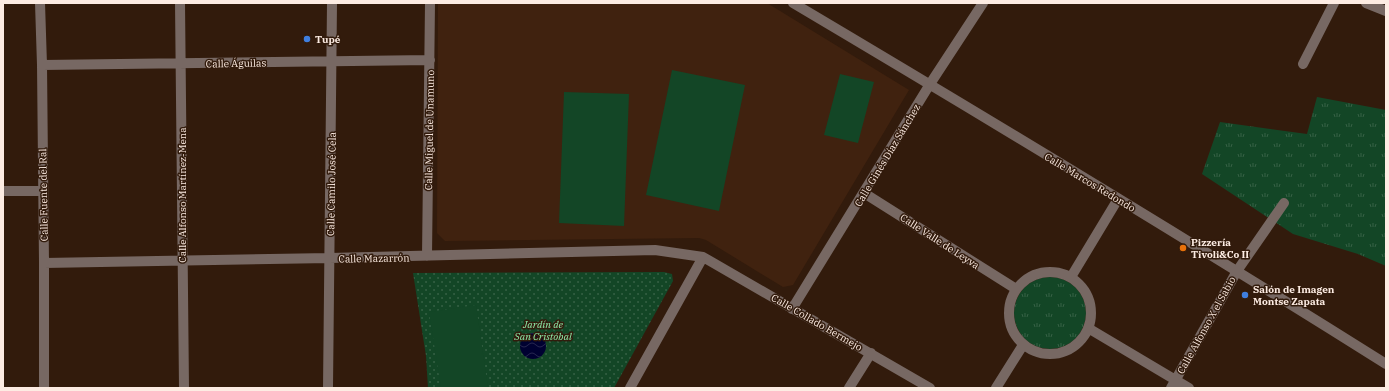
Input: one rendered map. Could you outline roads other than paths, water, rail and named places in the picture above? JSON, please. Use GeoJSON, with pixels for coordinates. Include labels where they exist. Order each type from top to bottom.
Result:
{"type":"FeatureCollection","features":[{"type":"Feature","properties":{"kind":"street","name":"Calle Fuente del Ral"},"geometry":{"type":"LineString","coordinates":[[40,3],[42,65],[44,388]]}},
{"type":"Feature","properties":{"kind":"street","name":"Calle Alfonso Martínez-Mena"},"geometry":{"type":"LineString","coordinates":[[180,3],[184,388]]}},
{"type":"Feature","properties":{"kind":"street","name":"Calle Camilo José Cela"},"geometry":{"type":"LineString","coordinates":[[328,388],[332,3]]}},
{"type":"Feature","properties":{"kind":"street","name":"Calle Miguel de Unamuno"},"geometry":{"type":"LineString","coordinates":[[427,256],[430,3]]}},
{"type":"Feature","properties":{"kind":"street","name":"Calle Marcos Redondo"},"geometry":{"type":"LineString","coordinates":[[793,3],[930,84],[1237,271],[1386,364]]}},
{"type":"Feature","properties":{"kind":"street","name":"Calle Ginés Díaz Sánchez"},"geometry":{"type":"LineString","coordinates":[[792,309],[930,84],[983,3]]}},
{"type":"Feature","properties":{"kind":"street"},"geometry":{"type":"LineString","coordinates":[[1303,64],[1334,3]]}},
{"type":"Feature","properties":{"kind":"street"},"geometry":{"type":"LineString","coordinates":[[1366,3],[1386,11]]}},
{"type":"Feature","properties":{"kind":"street","name":"Calle Águilas"},"geometry":{"type":"LineString","coordinates":[[42,65],[430,60]]}},
{"type":"Feature","properties":{"kind":"street"},"geometry":{"type":"LineString","coordinates":[[3,191],[43,191]]}},
{"type":"Feature","properties":{"kind":"street","name":"Calle Valle de Leyva"},"geometry":{"type":"LineString","coordinates":[[864,193],[1016,289]]}},
{"type":"Feature","properties":{"kind":"street"},"geometry":{"type":"LineString","coordinates":[[1071,277],[1118,199]]}},
{"type":"Feature","properties":{"kind":"street","name":"Calle Alfonso X el Sabio"},"geometry":{"type":"LineString","coordinates":[[1173,384],[1237,271],[1284,202]]}},
{"type":"Feature","properties":{"kind":"street","name":"Calle Mazarrón"},"geometry":{"type":"LineString","coordinates":[[44,263],[655,250],[703,258]]}},
{"type":"Feature","properties":{"kind":"street"},"geometry":{"type":"LineString","coordinates":[[630,388],[703,258]]}},
{"type":"Feature","properties":{"kind":"street","name":"Calle Collado Bermejo"},"geometry":{"type":"LineString","coordinates":[[703,258],[930,388]]}},
{"type":"Feature","properties":{"kind":"street"},"geometry":{"type":"LineString","coordinates":[[1047,271],[1060,273],[1071,277],[1087,294],[1090,305],[1091,317],[1088,328],[1080,340],[1069,349],[1056,354],[1041,353],[1023,345],[1011,328],[1008,315],[1010,301],[1016,289],[1024,280],[1035,274],[1047,271]]}},
{"type":"Feature","properties":{"kind":"street"},"geometry":{"type":"LineString","coordinates":[[1088,328],[1173,384],[1190,388]]}},
{"type":"Feature","properties":{"kind":"street"},"geometry":{"type":"LineString","coordinates":[[996,388],[1023,345]]}},
{"type":"Feature","properties":{"kind":"street"},"geometry":{"type":"LineString","coordinates":[[849,388],[871,353]]}},
{"type":"Feature","properties":{"kind":"water"},"geometry":{"type":"Polygon","coordinates":[[[533,333],[542,337],[546,346],[542,355],[533,359],[524,355],[520,346],[524,337],[533,333]]]}},
{"type":"Feature","properties":{"kind":"place","name":"Tupé"},"geometry":{"type":"Point","coordinates":[307,39]}},
{"type":"Feature","properties":{"kind":"place","name":"Pizzería Tivoli&Co II"},"geometry":{"type":"Point","coordinates":[1183,248]}},
{"type":"Feature","properties":{"kind":"place","name":"Salón de Imagen Montse Zapata"},"geometry":{"type":"Point","coordinates":[1245,295]}},
{"type":"Feature","properties":{"kind":"park label","name":"Jardín de San Cristóbal"},"geometry":{"type":"Point","coordinates":[543,330]}}]}
